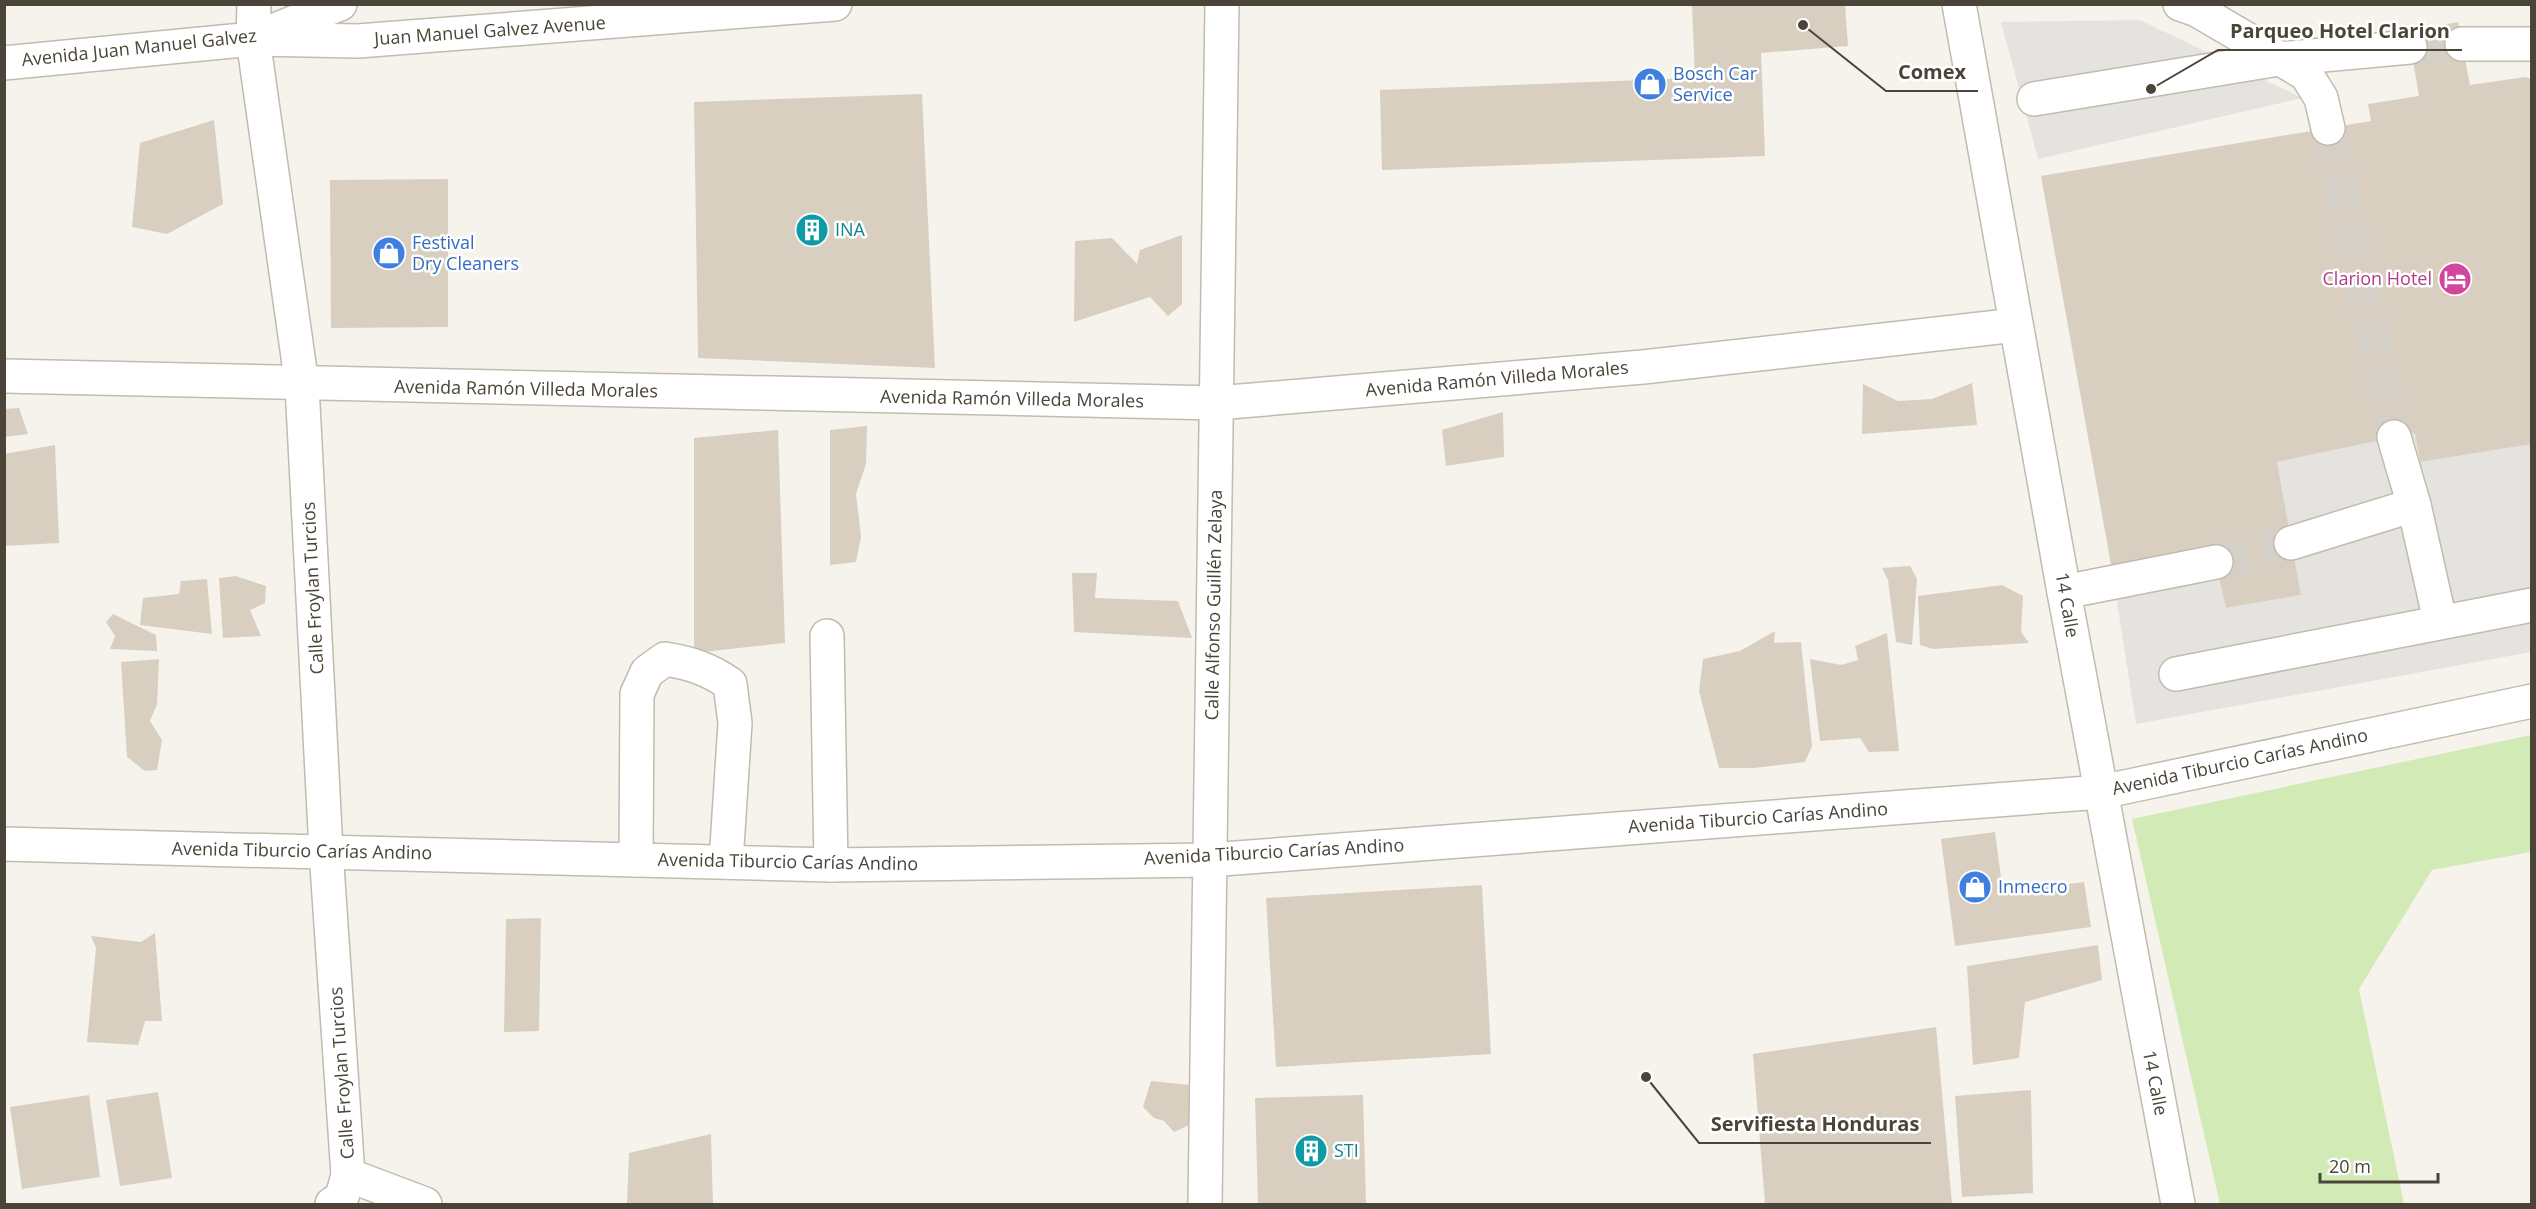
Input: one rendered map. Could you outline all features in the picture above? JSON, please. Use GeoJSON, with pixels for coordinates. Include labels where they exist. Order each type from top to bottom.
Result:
{"type":"FeatureCollection","features":[{"type":"Feature","properties":{"kind":"street","name":"Calle Froylan Turcios"},"geometry":{"type":"LineString","coordinates":[[254,4],[253,39],[302,385],[326,851],[348,1175]]}},
{"type":"Feature","properties":{"kind":"street","name":"Avenida Juan Manuel Galvez"},"geometry":{"type":"LineString","coordinates":[[4,63],[253,39],[340,4]]}},
{"type":"Feature","properties":{"kind":"street","name":"Juan Manuel Galvez Avenue"},"geometry":{"type":"LineString","coordinates":[[253,39],[358,41],[835,4]]}},
{"type":"Feature","properties":{"kind":"street","name":"Calle Alfonso Guillén Zelaya"},"geometry":{"type":"LineString","coordinates":[[1204,1204],[1222,4]]}},
{"type":"Feature","properties":{"kind":"street","name":"14 Calle"},"geometry":{"type":"LineString","coordinates":[[1959,4],[2064,592],[2178,1204]]}},
{"type":"Feature","properties":{"kind":"street"},"geometry":{"type":"LineString","coordinates":[[2180,4],[2197,10],[2306,74],[2321,98],[2328,128]]}},
{"type":"Feature","properties":{"kind":"street"},"geometry":{"type":"LineString","coordinates":[[2462,44],[2532,44]]}},
{"type":"Feature","properties":{"kind":"street"},"geometry":{"type":"LineString","coordinates":[[2034,99],[2279,59],[2410,47]]}},
{"type":"Feature","properties":{"kind":"street","name":"Avenida Ramón Villeda Morales"},"geometry":{"type":"LineString","coordinates":[[4,376],[302,385],[1217,403],[1643,367],[2016,325]]}},
{"type":"Feature","properties":{"kind":"street"},"geometry":{"type":"LineString","coordinates":[[2394,437],[2414,505],[2440,621]]}},
{"type":"Feature","properties":{"kind":"street"},"geometry":{"type":"LineString","coordinates":[[2291,543],[2414,505]]}},
{"type":"Feature","properties":{"kind":"street"},"geometry":{"type":"LineString","coordinates":[[2064,592],[2216,562]]}},
{"type":"Feature","properties":{"kind":"street"},"geometry":{"type":"LineString","coordinates":[[2176,674],[2532,605]]}},
{"type":"Feature","properties":{"kind":"street"},"geometry":{"type":"LineString","coordinates":[[827,636],[831,865]]}},
{"type":"Feature","properties":{"kind":"street"},"geometry":{"type":"LineString","coordinates":[[636,860],[637,694],[647,672],[665,660],[689,663],[713,672],[730,684],[735,723],[726,862]]}},
{"type":"Feature","properties":{"kind":"street","name":"Avenida Tiburcio Carías Andino"},"geometry":{"type":"LineString","coordinates":[[4,844],[831,865],[1210,860],[2101,792],[2532,701]]}},
{"type":"Feature","properties":{"kind":"street"},"geometry":{"type":"LineString","coordinates":[[332,1204],[342,1197],[348,1175],[425,1204]]}},
{"type":"Feature","properties":{"kind":"green space"},"geometry":{"type":"Polygon","coordinates":[[[2531,735],[2531,852],[2432,870],[2359,989],[2404,1204],[2220,1204],[2132,819],[2531,735]]]}},
{"type":"Feature","properties":{"kind":"shaded area"},"geometry":{"type":"Polygon","coordinates":[[[2140,20],[2302,98],[2038,159],[2001,22],[2140,20]]]}},
{"type":"Feature","properties":{"kind":"shaded area"},"geometry":{"type":"Polygon","coordinates":[[[2415,433],[2420,462],[2531,444],[2531,652],[2136,724],[2112,570],[2213,552],[2226,608],[2301,595],[2277,462],[2415,433]]]}},
{"type":"Feature","properties":{"kind":"building","name":"Bosch Car Service"},"geometry":{"type":"Polygon","coordinates":[[[1692,5],[1845,5],[1848,46],[1761,53],[1765,156],[1382,170],[1380,90],[1695,78],[1692,5]]]}},
{"type":"Feature","properties":{"kind":"building"},"geometry":{"type":"Polygon","coordinates":[[[2458,22],[2470,85],[2525,77],[2532,79],[2532,444],[2420,462],[2415,433],[2277,462],[2301,595],[2226,608],[2213,552],[2112,570],[2041,176],[2371,121],[2368,104],[2419,96],[2408,32],[2458,22]]]}},
{"type":"Feature","properties":{"kind":"building","name":"INA"},"geometry":{"type":"Polygon","coordinates":[[[922,94],[935,368],[698,358],[694,102],[922,94]]]}},
{"type":"Feature","properties":{"kind":"building"},"geometry":{"type":"Polygon","coordinates":[[[214,120],[223,204],[167,234],[132,227],[140,143],[214,120]]]}},
{"type":"Feature","properties":{"kind":"building","name":"Festival Dry Cleaners"},"geometry":{"type":"Polygon","coordinates":[[[448,179],[448,327],[331,328],[330,180],[448,179]]]}},
{"type":"Feature","properties":{"kind":"building"},"geometry":{"type":"Polygon","coordinates":[[[1182,235],[1182,304],[1168,316],[1150,297],[1074,322],[1075,241],[1112,238],[1137,264],[1140,250],[1182,235]]]}},
{"type":"Feature","properties":{"kind":"building"},"geometry":{"type":"Polygon","coordinates":[[[1972,383],[1977,425],[1862,434],[1863,384],[1898,401],[1932,399],[1972,383]]]}},
{"type":"Feature","properties":{"kind":"building"},"geometry":{"type":"Polygon","coordinates":[[[19,408],[28,434],[4,437],[4,409],[19,408]]]}},
{"type":"Feature","properties":{"kind":"building"},"geometry":{"type":"Polygon","coordinates":[[[1503,412],[1504,457],[1446,466],[1442,430],[1503,412]]]}},
{"type":"Feature","properties":{"kind":"building"},"geometry":{"type":"Polygon","coordinates":[[[867,426],[866,464],[856,494],[861,537],[856,562],[830,565],[830,430],[867,426]]]}},
{"type":"Feature","properties":{"kind":"building"},"geometry":{"type":"Polygon","coordinates":[[[778,430],[785,643],[694,653],[694,438],[778,430]]]}},
{"type":"Feature","properties":{"kind":"building"},"geometry":{"type":"Polygon","coordinates":[[[55,445],[59,543],[4,546],[4,454],[55,445]]]}},
{"type":"Feature","properties":{"kind":"building"},"geometry":{"type":"Polygon","coordinates":[[[1910,566],[1917,579],[1912,645],[1896,642],[1888,580],[1882,568],[1910,566]]]}},
{"type":"Feature","properties":{"kind":"building"},"geometry":{"type":"Polygon","coordinates":[[[1072,573],[1097,573],[1095,598],[1178,601],[1192,638],[1074,632],[1072,573]]]}},
{"type":"Feature","properties":{"kind":"building"},"geometry":{"type":"Polygon","coordinates":[[[236,576],[266,586],[265,603],[250,610],[261,636],[223,638],[219,578],[236,576]]]}},
{"type":"Feature","properties":{"kind":"building"},"geometry":{"type":"Polygon","coordinates":[[[207,579],[212,634],[140,625],[143,598],[179,594],[181,581],[207,579]]]}},
{"type":"Feature","properties":{"kind":"building"},"geometry":{"type":"Polygon","coordinates":[[[2002,585],[2023,596],[2021,632],[2029,643],[1933,649],[1920,645],[1918,596],[2002,585]]]}},
{"type":"Feature","properties":{"kind":"building"},"geometry":{"type":"Polygon","coordinates":[[[113,614],[156,635],[157,651],[110,649],[115,636],[106,622],[113,614]]]}},
{"type":"Feature","properties":{"kind":"building"},"geometry":{"type":"Polygon","coordinates":[[[1775,631],[1774,643],[1801,642],[1812,746],[1805,762],[1754,768],[1719,768],[1699,691],[1703,659],[1740,651],[1775,631]]]}},
{"type":"Feature","properties":{"kind":"building"},"geometry":{"type":"Polygon","coordinates":[[[1887,633],[1899,751],[1869,752],[1860,738],[1820,741],[1810,659],[1841,665],[1858,660],[1855,646],[1887,633]]]}},
{"type":"Feature","properties":{"kind":"building"},"geometry":{"type":"Polygon","coordinates":[[[159,659],[157,704],[150,721],[162,740],[157,770],[145,771],[127,757],[121,662],[159,659]]]}},
{"type":"Feature","properties":{"kind":"building","name":"Inmecro"},"geometry":{"type":"Polygon","coordinates":[[[1995,832],[2003,893],[2084,882],[2091,927],[1955,946],[1941,839],[1995,832]]]}},
{"type":"Feature","properties":{"kind":"building"},"geometry":{"type":"Polygon","coordinates":[[[1482,885],[1491,1054],[1276,1067],[1266,898],[1482,885]]]}},
{"type":"Feature","properties":{"kind":"building"},"geometry":{"type":"Polygon","coordinates":[[[541,918],[539,1031],[504,1032],[506,919],[541,918]]]}},
{"type":"Feature","properties":{"kind":"building"},"geometry":{"type":"Polygon","coordinates":[[[155,933],[162,1021],[145,1021],[138,1045],[87,1042],[96,948],[91,936],[141,942],[155,933]]]}},
{"type":"Feature","properties":{"kind":"building"},"geometry":{"type":"Polygon","coordinates":[[[2098,945],[2102,980],[2025,1002],[2019,1058],[1973,1065],[1967,966],[2098,945]]]}},
{"type":"Feature","properties":{"kind":"building"},"geometry":{"type":"Polygon","coordinates":[[[1936,1027],[1952,1204],[1765,1204],[1753,1054],[1936,1027]]]}},
{"type":"Feature","properties":{"kind":"building"},"geometry":{"type":"Polygon","coordinates":[[[1151,1081],[1190,1085],[1193,1123],[1174,1132],[1164,1121],[1154,1118],[1143,1107],[1151,1081]]]}},
{"type":"Feature","properties":{"kind":"building"},"geometry":{"type":"Polygon","coordinates":[[[2031,1090],[2033,1193],[1962,1197],[1955,1096],[2031,1090]]]}},
{"type":"Feature","properties":{"kind":"building"},"geometry":{"type":"Polygon","coordinates":[[[158,1092],[172,1178],[120,1186],[106,1100],[158,1092]]]}},
{"type":"Feature","properties":{"kind":"building"},"geometry":{"type":"Polygon","coordinates":[[[89,1095],[100,1177],[22,1189],[10,1107],[89,1095]]]}},
{"type":"Feature","properties":{"kind":"building","name":"STI"},"geometry":{"type":"Polygon","coordinates":[[[1363,1095],[1366,1204],[1258,1204],[1255,1098],[1363,1095]]]}},
{"type":"Feature","properties":{"kind":"building"},"geometry":{"type":"Polygon","coordinates":[[[711,1134],[713,1204],[627,1204],[629,1153],[711,1134]]]}},
{"type":"Feature","properties":{"kind":"tunnel"},"geometry":{"type":"LineString","coordinates":[[2410,47],[2462,44]]}},
{"type":"Feature","properties":{"kind":"tunnel"},"geometry":{"type":"LineString","coordinates":[[2328,128],[2394,437]]}},
{"type":"Feature","properties":{"kind":"tunnel"},"geometry":{"type":"LineString","coordinates":[[2216,562],[2291,543]]}},
{"type":"Feature","properties":{"kind":"place","name":"Comex"},"geometry":{"type":"Point","coordinates":[1803,25]}},
{"type":"Feature","properties":{"kind":"place","name":"Bosch Car Service"},"geometry":{"type":"Point","coordinates":[1650,84]}},
{"type":"Feature","properties":{"kind":"place","name":"Parqueo Hotel Clarion"},"geometry":{"type":"Point","coordinates":[2151,89]}},
{"type":"Feature","properties":{"kind":"place","name":"INA"},"geometry":{"type":"Point","coordinates":[812,230]}},
{"type":"Feature","properties":{"kind":"place","name":"Festival Dry Cleaners"},"geometry":{"type":"Point","coordinates":[389,253]}},
{"type":"Feature","properties":{"kind":"place","name":"Clarion Hotel"},"geometry":{"type":"Point","coordinates":[2455,279]}},
{"type":"Feature","properties":{"kind":"place","name":"Inmecro"},"geometry":{"type":"Point","coordinates":[1975,887]}},
{"type":"Feature","properties":{"kind":"place","name":"Servifiesta Honduras"},"geometry":{"type":"Point","coordinates":[1646,1077]}},
{"type":"Feature","properties":{"kind":"place","name":"STI"},"geometry":{"type":"Point","coordinates":[1311,1151]}}]}
